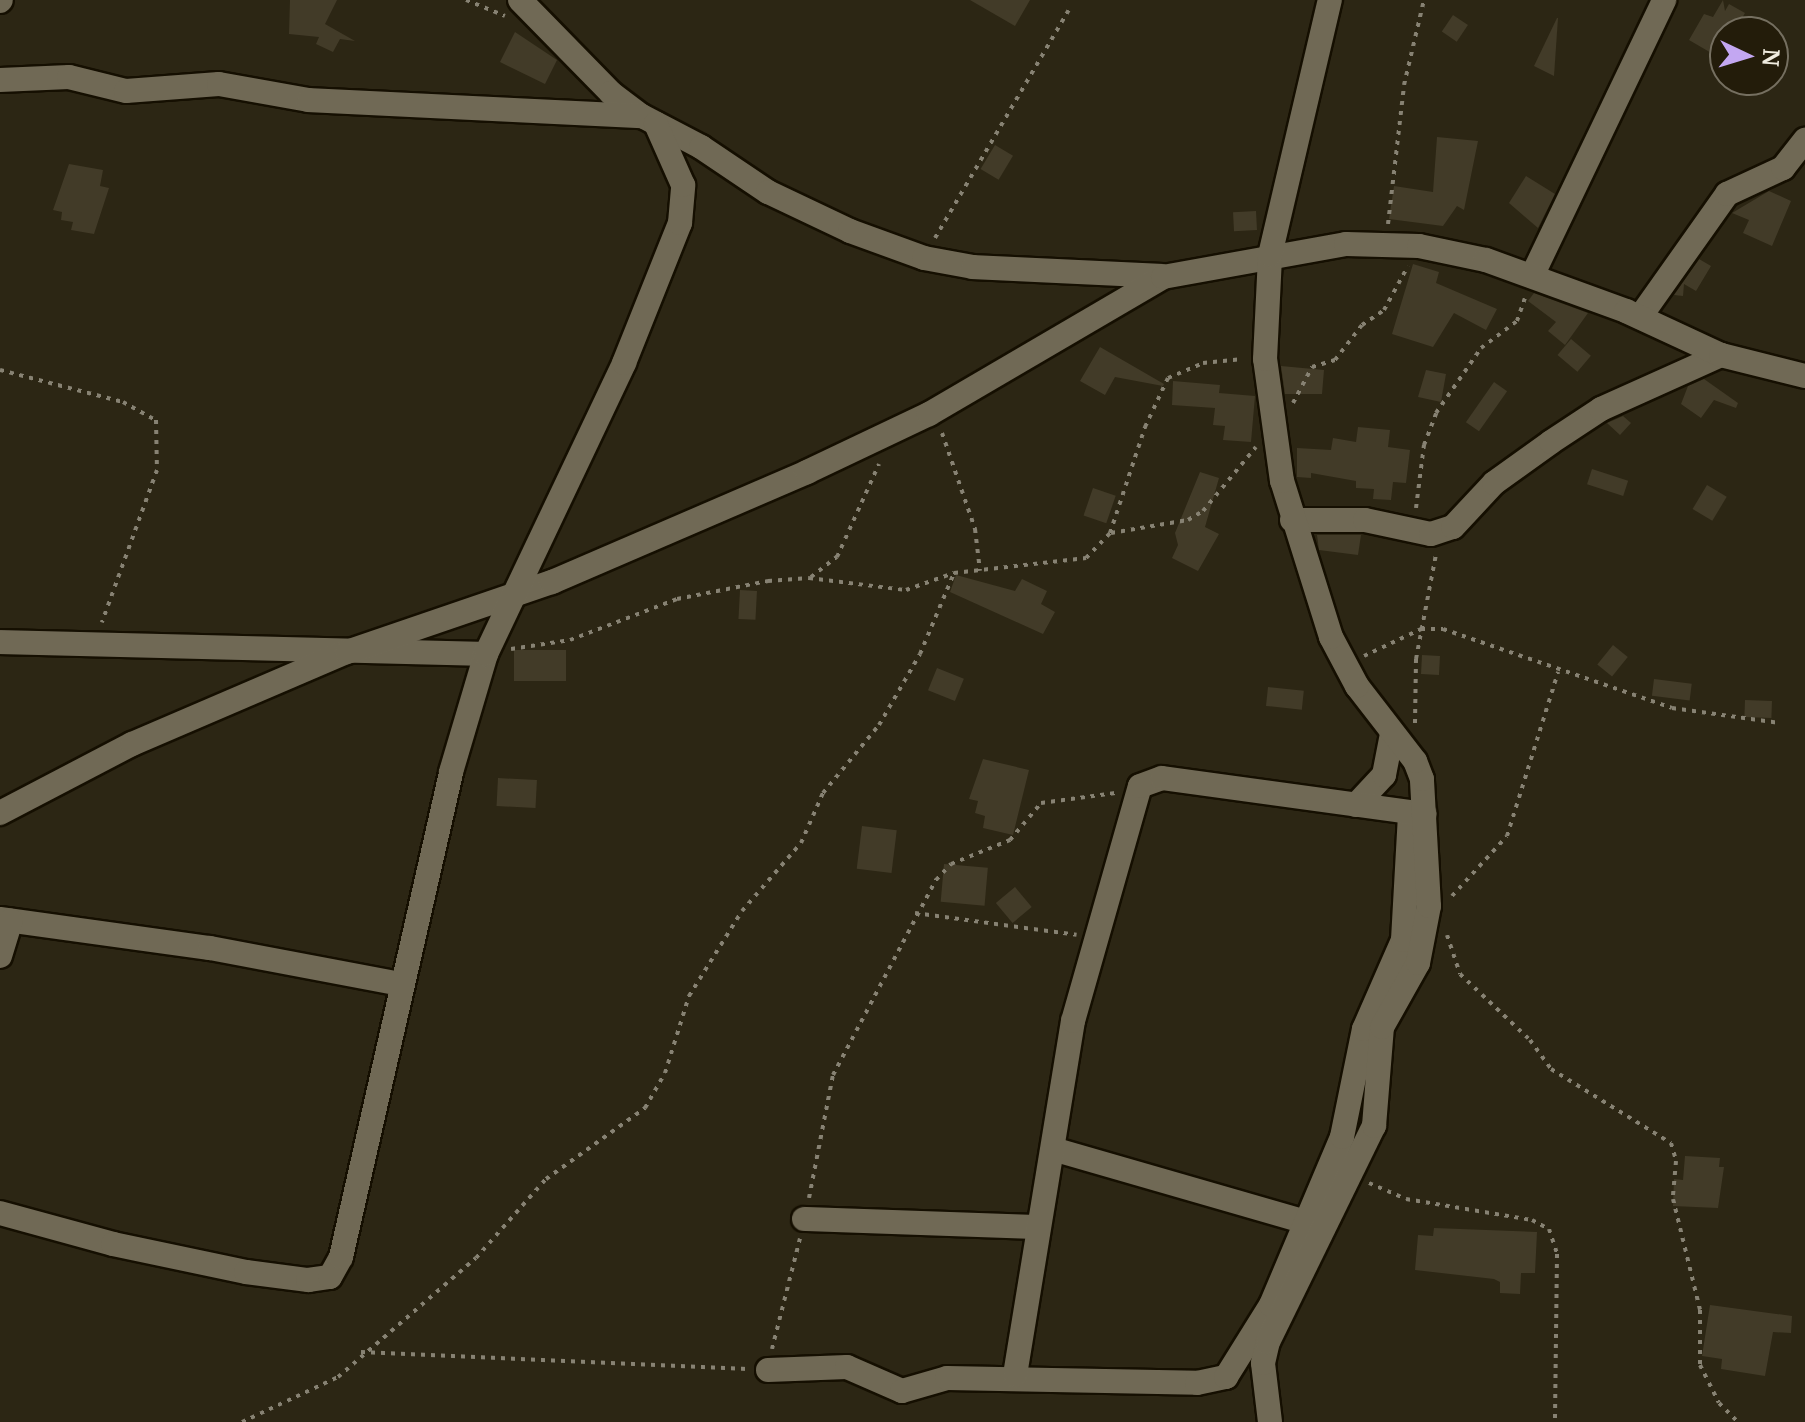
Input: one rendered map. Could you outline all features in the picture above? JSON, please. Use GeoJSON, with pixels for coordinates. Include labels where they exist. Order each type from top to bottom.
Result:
{"type":"FeatureCollection","features":[{"type":"Feature","properties":{"kind":"street"},"geometry":{"type":"LineString","coordinates":[[520,0],[611,93],[649,120],[768,192],[850,231],[924,258],[1024,272],[1163,277],[1270,255],[1385,242],[1419,246],[1532,276],[1640,317],[1721,355],[1805,376]]}},
{"type":"Feature","properties":{"kind":"street"},"geometry":{"type":"LineString","coordinates":[[1270,1422],[1263,1363],[1268,1342],[1374,1126],[1382,1027],[1418,963],[1433,910],[1417,813],[1415,761],[1392,734],[1346,666],[1331,637],[1292,520],[1265,359],[1270,255],[1330,0]]}},
{"type":"Feature","properties":{"kind":"street"},"geometry":{"type":"LineString","coordinates":[[1532,276],[1664,0]]}},
{"type":"Feature","properties":{"kind":"street"},"geometry":{"type":"LineString","coordinates":[[0,80],[69,77],[126,91],[219,84],[321,101],[649,120]]}},
{"type":"Feature","properties":{"kind":"street"},"geometry":{"type":"LineString","coordinates":[[0,1213],[113,1244],[246,1272],[308,1280],[330,1277],[341,1257],[451,772],[486,654],[624,363],[680,223],[683,185],[649,120]]}},
{"type":"Feature","properties":{"kind":"street"},"geometry":{"type":"LineString","coordinates":[[1640,317],[1727,194],[1783,168],[1805,140]]}},
{"type":"Feature","properties":{"kind":"street"},"geometry":{"type":"LineString","coordinates":[[0,813],[132,744],[347,652],[511,596],[892,433],[1163,277]]}},
{"type":"Feature","properties":{"kind":"street"},"geometry":{"type":"LineString","coordinates":[[1292,520],[1365,520],[1431,534],[1453,527],[1494,483],[1563,433],[1601,409],[1721,355]]}},
{"type":"Feature","properties":{"kind":"street"},"geometry":{"type":"LineString","coordinates":[[0,642],[486,654]]}},
{"type":"Feature","properties":{"kind":"street"},"geometry":{"type":"LineString","coordinates":[[1356,805],[1384,775],[1392,734]]}},
{"type":"Feature","properties":{"kind":"street"},"geometry":{"type":"LineString","coordinates":[[1015,1375],[1073,1021],[1140,786],[1162,778],[1417,813]]}},
{"type":"Feature","properties":{"kind":"street"},"geometry":{"type":"LineString","coordinates":[[768,1370],[847,1367],[902,1391],[947,1378],[1015,1375],[1197,1383],[1226,1377],[1271,1305],[1342,1137],[1364,1029],[1399,959],[1417,813]]}},
{"type":"Feature","properties":{"kind":"street"},"geometry":{"type":"LineString","coordinates":[[0,956],[6,920],[197,945],[401,984]]}},
{"type":"Feature","properties":{"kind":"street"},"geometry":{"type":"LineString","coordinates":[[1053,1149],[1306,1222]]}},
{"type":"Feature","properties":{"kind":"street"},"geometry":{"type":"LineString","coordinates":[[804,1219],[1038,1227]]}},
{"type":"Feature","properties":{"kind":"path"},"geometry":{"type":"LineString","coordinates":[[1385,242],[1404,85],[1424,0]]}},
{"type":"Feature","properties":{"kind":"path"},"geometry":{"type":"LineString","coordinates":[[924,258],[1069,10]]}},
{"type":"Feature","properties":{"kind":"path"},"geometry":{"type":"LineString","coordinates":[[1110,533],[1188,520],[1203,511],[1296,400],[1312,367],[1335,360],[1362,325],[1384,310],[1419,246]]}},
{"type":"Feature","properties":{"kind":"path"},"geometry":{"type":"LineString","coordinates":[[1411,530],[1424,445],[1436,413],[1481,348],[1517,321],[1532,276]]}},
{"type":"Feature","properties":{"kind":"path"},"geometry":{"type":"LineString","coordinates":[[486,654],[570,640],[677,599],[809,578],[906,590],[954,573],[1086,558],[1110,533],[1145,427],[1168,378],[1203,363],[1265,359]]}},
{"type":"Feature","properties":{"kind":"path"},"geometry":{"type":"LineString","coordinates":[[0,370],[123,402],[156,420],[161,444],[157,470],[93,644]]}},
{"type":"Feature","properties":{"kind":"path"},"geometry":{"type":"LineString","coordinates":[[929,414],[954,455],[963,504],[975,529],[980,571]]}},
{"type":"Feature","properties":{"kind":"path"},"geometry":{"type":"LineString","coordinates":[[809,578],[837,557],[892,433]]}},
{"type":"Feature","properties":{"kind":"path"},"geometry":{"type":"LineString","coordinates":[[1415,761],[1421,629],[1433,559],[1453,527]]}},
{"type":"Feature","properties":{"kind":"path"},"geometry":{"type":"LineString","coordinates":[[242,1422],[308,1387],[330,1382],[361,1352],[476,1258],[546,1179],[645,1108],[665,1073],[689,996],[742,911],[801,843],[823,793],[885,714],[920,654],[954,573]]}},
{"type":"Feature","properties":{"kind":"path"},"geometry":{"type":"LineString","coordinates":[[1346,666],[1421,629],[1466,634],[1558,672],[1672,708],[1780,723]]}},
{"type":"Feature","properties":{"kind":"path"},"geometry":{"type":"LineString","coordinates":[[1558,672],[1507,836],[1433,910],[1460,974],[1530,1040],[1551,1069],[1671,1143],[1676,1161],[1673,1199],[1700,1310],[1700,1365],[1719,1403],[1738,1422]]}},
{"type":"Feature","properties":{"kind":"path"},"geometry":{"type":"LineString","coordinates":[[361,1352],[768,1370],[804,1219],[833,1075],[915,913],[951,864],[1010,840],[1041,803],[1140,786]]}},
{"type":"Feature","properties":{"kind":"path"},"geometry":{"type":"LineString","coordinates":[[915,913],[1095,936]]}},
{"type":"Feature","properties":{"kind":"path"},"geometry":{"type":"LineString","coordinates":[[1353,1174],[1406,1199],[1532,1220],[1549,1229],[1557,1254],[1555,1421]]}},
{"type":"Feature","properties":{"kind":"building"},"geometry":{"type":"Polygon","coordinates":[[[290,0],[337,0],[325,24],[355,41],[340,39],[333,52],[316,44],[319,37],[289,34],[290,0]]]}},
{"type":"Feature","properties":{"kind":"building"},"geometry":{"type":"Polygon","coordinates":[[[970,0],[1030,0],[1015,26],[970,0]]]}},
{"type":"Feature","properties":{"kind":"building"},"geometry":{"type":"Polygon","coordinates":[[[1723,0],[1725,11],[1729,4],[1745,13],[1743,16],[1714,16],[1723,0]]]}},
{"type":"Feature","properties":{"kind":"building"},"geometry":{"type":"Polygon","coordinates":[[[1704,14],[1710,16],[1709,52],[1689,40],[1704,14]]]}},
{"type":"Feature","properties":{"kind":"building"},"geometry":{"type":"Polygon","coordinates":[[[1453,15],[1468,25],[1457,42],[1442,32],[1453,15]]]}},
{"type":"Feature","properties":{"kind":"building"},"geometry":{"type":"Polygon","coordinates":[[[1558,18],[1554,76],[1534,66],[1558,18]]]}},
{"type":"Feature","properties":{"kind":"building"},"geometry":{"type":"Polygon","coordinates":[[[515,32],[557,60],[545,84],[500,62],[515,32]]]}},
{"type":"Feature","properties":{"kind":"building"},"geometry":{"type":"Polygon","coordinates":[[[1437,137],[1478,141],[1464,210],[1457,206],[1443,226],[1389,219],[1394,186],[1433,192],[1437,137]]]}},
{"type":"Feature","properties":{"kind":"building"},"geometry":{"type":"Polygon","coordinates":[[[995,145],[1013,156],[999,180],[981,169],[995,145]]]}},
{"type":"Feature","properties":{"kind":"building"},"geometry":{"type":"Polygon","coordinates":[[[69,164],[103,170],[100,186],[109,188],[94,234],[71,230],[73,222],[61,220],[62,212],[53,210],[69,164]]]}},
{"type":"Feature","properties":{"kind":"building"},"geometry":{"type":"Polygon","coordinates":[[[1526,176],[1555,194],[1538,228],[1509,203],[1526,176]]]}},
{"type":"Feature","properties":{"kind":"building"},"geometry":{"type":"Polygon","coordinates":[[[1769,191],[1791,201],[1772,246],[1743,233],[1749,220],[1732,213],[1769,191]]]}},
{"type":"Feature","properties":{"kind":"building"},"geometry":{"type":"Polygon","coordinates":[[[1256,211],[1257,230],[1234,231],[1233,212],[1256,211]]]}},
{"type":"Feature","properties":{"kind":"building"},"geometry":{"type":"Polygon","coordinates":[[[1699,259],[1711,266],[1696,291],[1684,284],[1683,296],[1674,295],[1699,259]]]}},
{"type":"Feature","properties":{"kind":"building"},"geometry":{"type":"Polygon","coordinates":[[[1413,264],[1439,272],[1436,283],[1497,309],[1486,330],[1454,313],[1433,347],[1392,334],[1413,264]]]}},
{"type":"Feature","properties":{"kind":"building"},"geometry":{"type":"Polygon","coordinates":[[[1534,293],[1588,313],[1565,345],[1548,331],[1556,322],[1528,301],[1534,293]]]}},
{"type":"Feature","properties":{"kind":"building"},"geometry":{"type":"Polygon","coordinates":[[[1571,339],[1591,356],[1577,372],[1558,355],[1571,339]]]}},
{"type":"Feature","properties":{"kind":"building"},"geometry":{"type":"Polygon","coordinates":[[[1100,347],[1163,386],[1115,377],[1105,395],[1080,381],[1100,347]]]}},
{"type":"Feature","properties":{"kind":"building"},"geometry":{"type":"Polygon","coordinates":[[[1281,366],[1324,370],[1322,394],[1285,394],[1281,366]]]}},
{"type":"Feature","properties":{"kind":"building"},"geometry":{"type":"Polygon","coordinates":[[[1426,370],[1446,374],[1441,402],[1418,397],[1426,370]]]}},
{"type":"Feature","properties":{"kind":"building"},"geometry":{"type":"Polygon","coordinates":[[[1704,379],[1738,403],[1736,408],[1714,400],[1701,418],[1681,404],[1688,386],[1704,379]]]}},
{"type":"Feature","properties":{"kind":"building"},"geometry":{"type":"Polygon","coordinates":[[[1173,381],[1220,385],[1219,393],[1255,396],[1251,442],[1223,440],[1225,426],[1213,425],[1215,408],[1172,405],[1173,381]]]}},
{"type":"Feature","properties":{"kind":"building"},"geometry":{"type":"Polygon","coordinates":[[[1494,382],[1507,391],[1479,431],[1466,422],[1494,382]]]}},
{"type":"Feature","properties":{"kind":"building"},"geometry":{"type":"Polygon","coordinates":[[[1623,416],[1631,423],[1620,435],[1607,423],[1623,416]]]}},
{"type":"Feature","properties":{"kind":"building"},"geometry":{"type":"Polygon","coordinates":[[[1358,427],[1390,430],[1388,447],[1410,450],[1406,483],[1393,482],[1391,500],[1373,499],[1374,489],[1356,488],[1356,481],[1311,473],[1311,478],[1297,477],[1297,448],[1331,450],[1333,438],[1356,442],[1358,427]]]}},
{"type":"Feature","properties":{"kind":"building"},"geometry":{"type":"Polygon","coordinates":[[[1592,469],[1628,481],[1623,496],[1587,484],[1592,469]]]}},
{"type":"Feature","properties":{"kind":"building"},"geometry":{"type":"Polygon","coordinates":[[[1200,472],[1219,478],[1205,527],[1219,534],[1198,571],[1172,558],[1178,545],[1175,533],[1200,472]]]}},
{"type":"Feature","properties":{"kind":"building"},"geometry":{"type":"Polygon","coordinates":[[[1707,485],[1727,497],[1712,521],[1693,509],[1707,485]]]}},
{"type":"Feature","properties":{"kind":"building"},"geometry":{"type":"Polygon","coordinates":[[[1093,488],[1116,496],[1106,523],[1084,515],[1093,488]]]}},
{"type":"Feature","properties":{"kind":"building"},"geometry":{"type":"Polygon","coordinates":[[[1317,535],[1361,535],[1358,555],[1319,550],[1317,535]]]}},
{"type":"Feature","properties":{"kind":"building"},"geometry":{"type":"Polygon","coordinates":[[[956,575],[1015,591],[1022,579],[1047,591],[1041,604],[1055,612],[1043,634],[950,592],[956,575]]]}},
{"type":"Feature","properties":{"kind":"building"},"geometry":{"type":"Polygon","coordinates":[[[740,590],[757,591],[755,620],[738,619],[740,590]]]}},
{"type":"Feature","properties":{"kind":"building"},"geometry":{"type":"Polygon","coordinates":[[[1613,645],[1628,657],[1612,676],[1597,664],[1613,645]]]}},
{"type":"Feature","properties":{"kind":"building"},"geometry":{"type":"Polygon","coordinates":[[[514,650],[566,650],[566,681],[514,681],[514,650]]]}},
{"type":"Feature","properties":{"kind":"building"},"geometry":{"type":"Polygon","coordinates":[[[1422,655],[1440,656],[1439,675],[1421,674],[1422,655]]]}},
{"type":"Feature","properties":{"kind":"building"},"geometry":{"type":"Polygon","coordinates":[[[937,668],[964,679],[955,701],[928,690],[937,668]]]}},
{"type":"Feature","properties":{"kind":"building"},"geometry":{"type":"Polygon","coordinates":[[[1654,679],[1692,684],[1690,701],[1652,696],[1654,679]]]}},
{"type":"Feature","properties":{"kind":"building"},"geometry":{"type":"Polygon","coordinates":[[[1268,687],[1304,691],[1302,710],[1266,706],[1268,687]]]}},
{"type":"Feature","properties":{"kind":"building"},"geometry":{"type":"Polygon","coordinates":[[[1745,700],[1772,701],[1771,718],[1744,717],[1745,700]]]}},
{"type":"Feature","properties":{"kind":"building"},"geometry":{"type":"Polygon","coordinates":[[[983,759],[1029,770],[1013,835],[983,828],[985,816],[975,813],[978,801],[969,799],[983,759]]]}},
{"type":"Feature","properties":{"kind":"building"},"geometry":{"type":"Polygon","coordinates":[[[498,778],[537,780],[535,808],[497,806],[498,778]]]}},
{"type":"Feature","properties":{"kind":"building"},"geometry":{"type":"Polygon","coordinates":[[[862,826],[897,830],[891,873],[857,869],[862,826]]]}},
{"type":"Feature","properties":{"kind":"building"},"geometry":{"type":"Polygon","coordinates":[[[944,864],[988,868],[985,906],[941,902],[944,864]]]}},
{"type":"Feature","properties":{"kind":"building"},"geometry":{"type":"Polygon","coordinates":[[[1015,887],[1032,907],[1013,923],[996,903],[1015,887]]]}},
{"type":"Feature","properties":{"kind":"building"},"geometry":{"type":"Polygon","coordinates":[[[1685,1156],[1720,1158],[1719,1167],[1724,1167],[1718,1208],[1673,1206],[1674,1179],[1683,1180],[1685,1156]]]}},
{"type":"Feature","properties":{"kind":"building"},"geometry":{"type":"Polygon","coordinates":[[[1434,1228],[1537,1232],[1535,1273],[1521,1273],[1520,1294],[1500,1293],[1500,1282],[1494,1279],[1415,1270],[1418,1235],[1433,1236],[1434,1228]]]}},
{"type":"Feature","properties":{"kind":"building"},"geometry":{"type":"Polygon","coordinates":[[[1710,1305],[1792,1316],[1791,1333],[1773,1332],[1765,1376],[1721,1369],[1722,1359],[1702,1356],[1710,1305]]]}}]}
